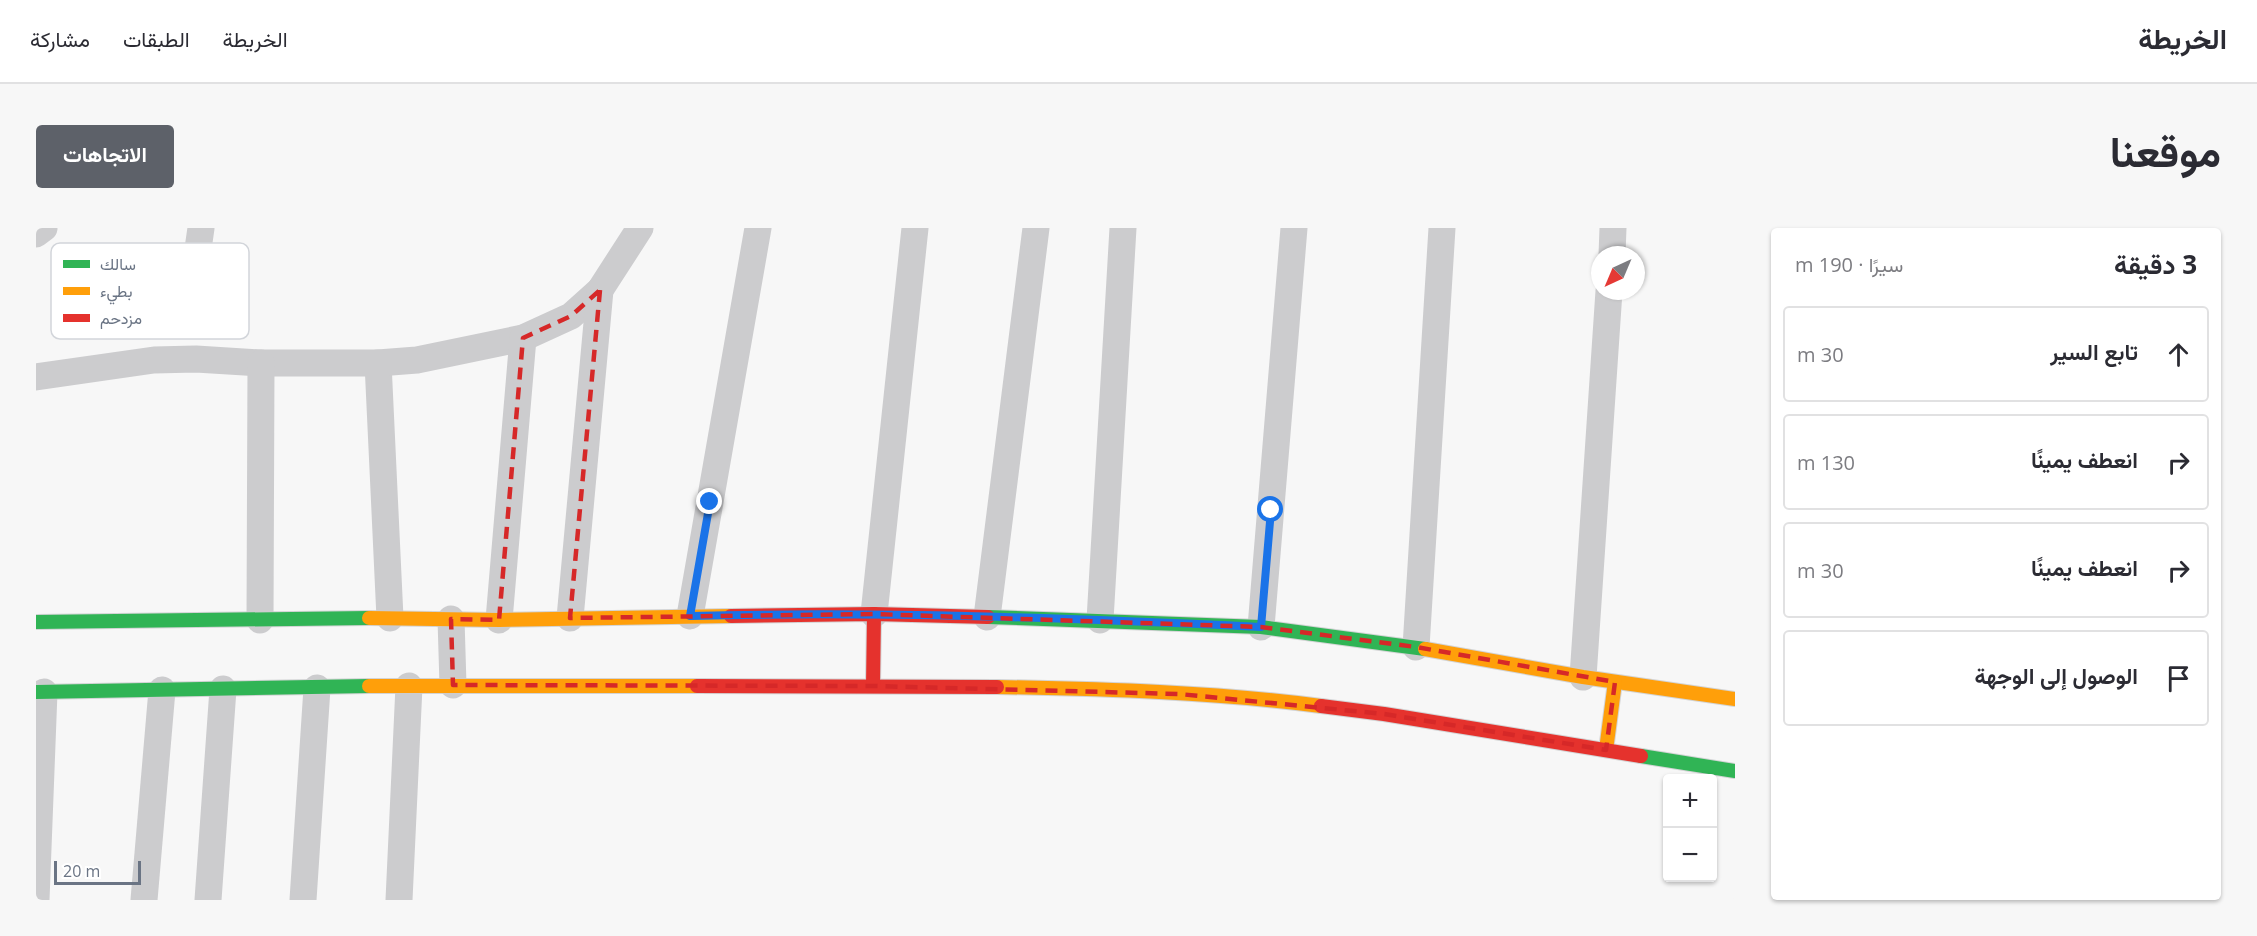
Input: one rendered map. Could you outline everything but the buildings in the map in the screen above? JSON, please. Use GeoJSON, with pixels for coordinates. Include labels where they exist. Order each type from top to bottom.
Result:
{"type":"FeatureCollection","features":[{"type":"Feature","properties":{"kind":"street"},"geometry":{"type":"LineString","coordinates":[[36,234],[44,228]]}},
{"type":"Feature","properties":{"kind":"street"},"geometry":{"type":"LineString","coordinates":[[36,377],[154,360],[378,363],[417,360],[523,338],[571,316],[600,290],[640,228]]}},
{"type":"Feature","properties":{"kind":"street"},"geometry":{"type":"LineString","coordinates":[[690,616],[758,228]]}},
{"type":"Feature","properties":{"kind":"street"},"geometry":{"type":"LineString","coordinates":[[873,686],[874,614],[915,228]]}},
{"type":"Feature","properties":{"kind":"street"},"geometry":{"type":"LineString","coordinates":[[987,616],[1036,228]]}},
{"type":"Feature","properties":{"kind":"street"},"geometry":{"type":"LineString","coordinates":[[1100,620],[1123,228]]}},
{"type":"Feature","properties":{"kind":"street"},"geometry":{"type":"LineString","coordinates":[[1261,627],[1294,228]]}},
{"type":"Feature","properties":{"kind":"street"},"geometry":{"type":"LineString","coordinates":[[1416,647],[1442,228]]}},
{"type":"Feature","properties":{"kind":"street"},"geometry":{"type":"LineString","coordinates":[[1612,246],[1613,228]]}},
{"type":"Feature","properties":{"kind":"street"},"geometry":{"type":"LineString","coordinates":[[570,618],[600,290]]}},
{"type":"Feature","properties":{"kind":"street"},"geometry":{"type":"LineString","coordinates":[[1583,677],[1608,300]]}},
{"type":"Feature","properties":{"kind":"street"},"geometry":{"type":"LineString","coordinates":[[499,620],[523,338]]}},
{"type":"Feature","properties":{"kind":"street"},"geometry":{"type":"LineString","coordinates":[[260,620],[261,363]]}},
{"type":"Feature","properties":{"kind":"street"},"geometry":{"type":"LineString","coordinates":[[378,363],[390,618]]}},
{"type":"Feature","properties":{"kind":"street"},"geometry":{"type":"LineString","coordinates":[[36,622],[390,618],[499,620],[874,614],[1261,627],[1416,647],[1583,677],[1735,699]]}},
{"type":"Feature","properties":{"kind":"street"},"geometry":{"type":"LineString","coordinates":[[452,619],[453,685]]}},
{"type":"Feature","properties":{"kind":"street"},"geometry":{"type":"LineString","coordinates":[[1606,750],[1614,682]]}},
{"type":"Feature","properties":{"kind":"street"},"geometry":{"type":"LineString","coordinates":[[36,900],[40,692],[453,685],[1044,688],[1275,700],[1384,714],[1735,771]]}},
{"type":"Feature","properties":{"kind":"street"},"geometry":{"type":"LineString","coordinates":[[399,900],[409,686]]}},
{"type":"Feature","properties":{"kind":"street"},"geometry":{"type":"LineString","coordinates":[[303,900],[317,688]]}},
{"type":"Feature","properties":{"kind":"street"},"geometry":{"type":"LineString","coordinates":[[208,900],[223,689]]}},
{"type":"Feature","properties":{"kind":"street"},"geometry":{"type":"LineString","coordinates":[[144,900],[162,690]]}},
{"type":"Feature","properties":{"kind":"highlighted area"},"geometry":{"type":"Polygon","coordinates":[[[600,290],[570,618],[874,614],[1261,627],[1416,647],[1615,682],[1606,750],[1384,714],[1179,694],[873,686],[453,685],[451,619],[499,620],[523,338],[571,316],[600,290]]]}},
{"type":"Feature","properties":{"kind":"traffic: fast"},"geometry":{"type":"LineString","coordinates":[[988,617],[1261,627],[1425,649]]}},
{"type":"Feature","properties":{"kind":"traffic: fast"},"geometry":{"type":"LineString","coordinates":[[36,622],[369,618]]}},
{"type":"Feature","properties":{"kind":"traffic: fast"},"geometry":{"type":"LineString","coordinates":[[36,692],[369,686]]}},
{"type":"Feature","properties":{"kind":"traffic: fast"},"geometry":{"type":"LineString","coordinates":[[1641,756],[1735,771]]}},
{"type":"Feature","properties":{"kind":"traffic: slow"},"geometry":{"type":"LineString","coordinates":[[369,618],[499,620],[731,616]]}},
{"type":"Feature","properties":{"kind":"traffic: slow"},"geometry":{"type":"LineString","coordinates":[[1425,649],[1583,677],[1735,699]]}},
{"type":"Feature","properties":{"kind":"traffic: slow"},"geometry":{"type":"LineString","coordinates":[[1606,750],[1615,682]]}},
{"type":"Feature","properties":{"kind":"traffic: slow"},"geometry":{"type":"LineString","coordinates":[[369,686],[697,686]]}},
{"type":"Feature","properties":{"kind":"traffic: slow"},"geometry":{"type":"LineString","coordinates":[[997,687],[1200,694],[1321,706]]}},
{"type":"Feature","properties":{"kind":"traffic: jam"},"geometry":{"type":"LineString","coordinates":[[731,616],[874,614],[988,617]]}},
{"type":"Feature","properties":{"kind":"traffic: jam"},"geometry":{"type":"LineString","coordinates":[[873,686],[874,614]]}},
{"type":"Feature","properties":{"kind":"traffic: jam"},"geometry":{"type":"LineString","coordinates":[[697,686],[997,687]]}},
{"type":"Feature","properties":{"kind":"traffic: jam"},"geometry":{"type":"LineString","coordinates":[[1321,706],[1384,714],[1641,756]]}},
{"type":"Feature","properties":{"kind":"route"},"geometry":{"type":"LineString","coordinates":[[710,502],[690,616],[874,614],[1261,627],[1271,510]]}}]}
